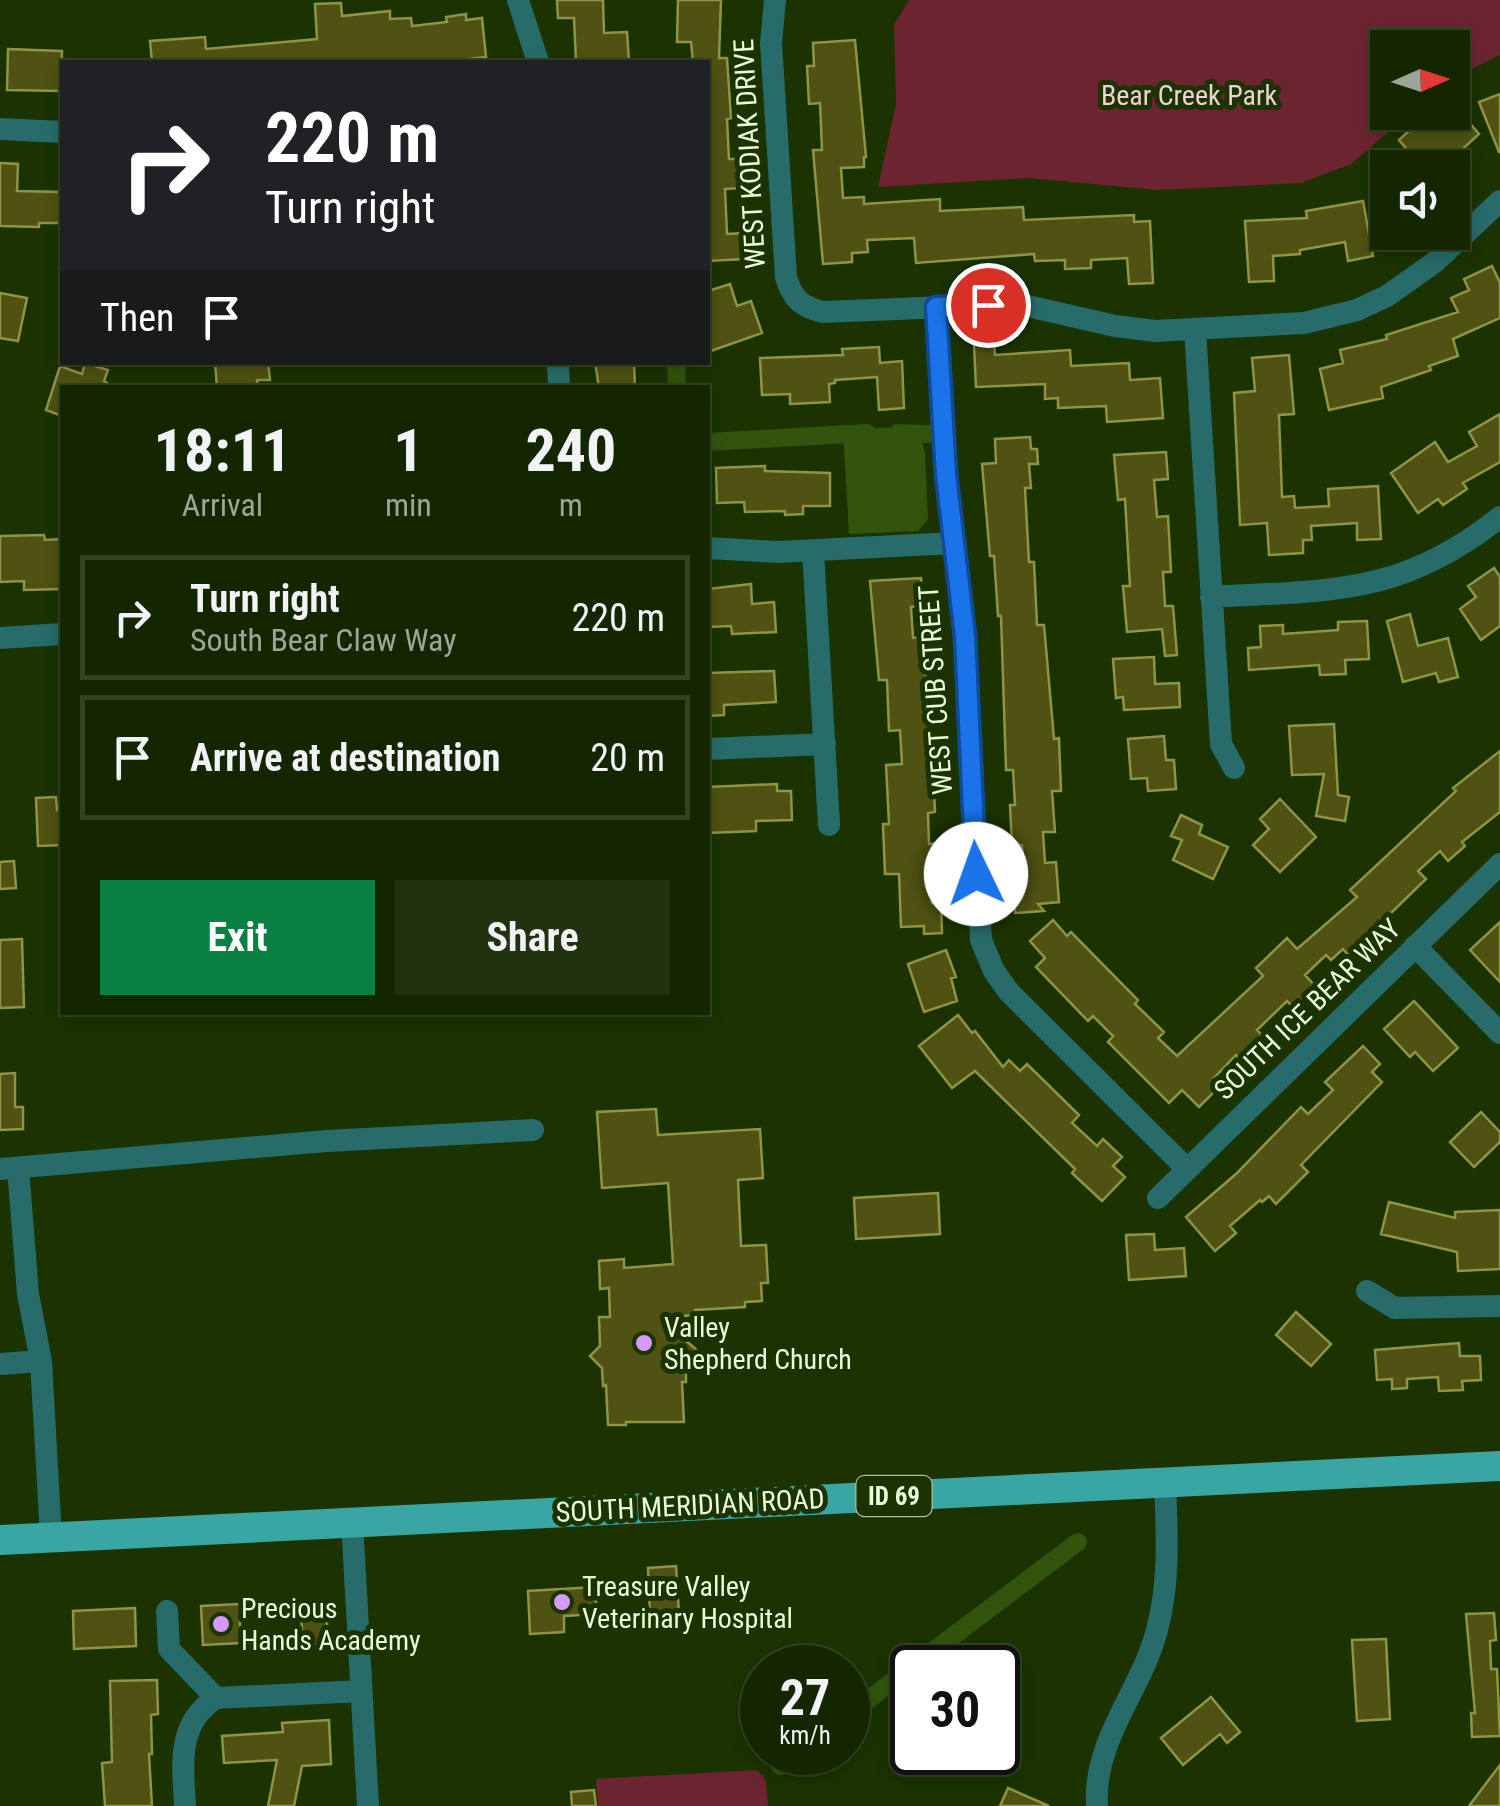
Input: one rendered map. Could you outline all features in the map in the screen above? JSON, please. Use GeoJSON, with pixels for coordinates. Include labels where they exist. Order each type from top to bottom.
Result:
{"type":"FeatureCollection","features":[{"type":"Feature","properties":{"kind":"main road","name":"SOUTH MERIDIAN ROAD"},"geometry":{"type":"LineString","coordinates":[[0,1540],[1500,1466]]}},
{"type":"Feature","properties":{"kind":"street"},"geometry":{"type":"LineString","coordinates":[[518,0],[537,60]]}},
{"type":"Feature","properties":{"kind":"street","name":"WEST KODIAK DRIVE"},"geometry":{"type":"LineString","coordinates":[[775,0],[771,43],[786,277],[798,302],[822,312],[936,307]]}},
{"type":"Feature","properties":{"kind":"street"},"geometry":{"type":"LineString","coordinates":[[0,129],[60,132]]}},
{"type":"Feature","properties":{"kind":"street"},"geometry":{"type":"LineString","coordinates":[[936,307],[1019,304],[1134,329],[1195,330],[1304,323],[1357,310],[1416,278],[1500,201]]}},
{"type":"Feature","properties":{"kind":"street","name":"WEST CUB STREET"},"geometry":{"type":"LineString","coordinates":[[936,307],[946,474],[965,636],[982,940],[994,971],[1009,992],[1186,1168]]}},
{"type":"Feature","properties":{"kind":"street"},"geometry":{"type":"LineString","coordinates":[[1195,330],[1221,744],[1234,768]]}},
{"type":"Feature","properties":{"kind":"street"},"geometry":{"type":"LineString","coordinates":[[1211,597],[1329,590],[1377,582],[1426,565],[1464,544],[1500,516]]}},
{"type":"Feature","properties":{"kind":"street"},"geometry":{"type":"LineString","coordinates":[[710,548],[778,552],[954,543]]}},
{"type":"Feature","properties":{"kind":"street"},"geometry":{"type":"LineString","coordinates":[[813,551],[830,825]]}},
{"type":"Feature","properties":{"kind":"street"},"geometry":{"type":"LineString","coordinates":[[0,638],[60,634]]}},
{"type":"Feature","properties":{"kind":"street"},"geometry":{"type":"LineString","coordinates":[[710,749],[825,744]]}},
{"type":"Feature","properties":{"kind":"street","name":"SOUTH ICE BEAR WAY"},"geometry":{"type":"LineString","coordinates":[[1158,1198],[1500,864]]}},
{"type":"Feature","properties":{"kind":"street"},"geometry":{"type":"LineString","coordinates":[[1415,946],[1500,1033]]}},
{"type":"Feature","properties":{"kind":"street"},"geometry":{"type":"LineString","coordinates":[[51,1537],[41,1361],[9,1169],[327,1140],[534,1130]]}},
{"type":"Feature","properties":{"kind":"street"},"geometry":{"type":"LineString","coordinates":[[1368,1290],[1395,1308],[1500,1306]]}},
{"type":"Feature","properties":{"kind":"street"},"geometry":{"type":"LineString","coordinates":[[0,1364],[41,1361]]}},
{"type":"Feature","properties":{"kind":"street"},"geometry":{"type":"LineString","coordinates":[[1098,1806],[1099,1772],[1107,1740],[1156,1633],[1168,1555],[1165,1482]]}},
{"type":"Feature","properties":{"kind":"street"},"geometry":{"type":"LineString","coordinates":[[352,1522],[368,1806]]}},
{"type":"Feature","properties":{"kind":"street"},"geometry":{"type":"LineString","coordinates":[[167,1611],[169,1649],[216,1698]]}},
{"type":"Feature","properties":{"kind":"street"},"geometry":{"type":"LineString","coordinates":[[184,1806],[183,1755],[189,1725],[216,1698],[361,1691]]}},
{"type":"Feature","properties":{"kind":"green space","name":"Bear Creek Park"},"geometry":{"type":"Polygon","coordinates":[[[909,0],[1500,0],[1500,55],[1470,70],[1470,30],[1370,30],[1370,130],[1391,130],[1351,164],[1301,183],[1157,190],[1028,178],[878,187],[896,104],[894,25],[909,0]]]}},
{"type":"Feature","properties":{"kind":"green space"},"geometry":{"type":"Polygon","coordinates":[[[740,1771],[740,1775],[762,1775],[766,1780],[768,1806],[598,1806],[596,1779],[740,1771]]]}},
{"type":"Feature","properties":{"kind":"shaded area"},"geometry":{"type":"Polygon","coordinates":[[[919,426],[925,454],[928,519],[918,531],[849,534],[843,430],[919,426]]]}},
{"type":"Feature","properties":{"kind":"building"},"geometry":{"type":"Polygon","coordinates":[[[557,0],[603,0],[604,33],[627,32],[629,60],[576,60],[574,18],[558,18],[557,0]]]}},
{"type":"Feature","properties":{"kind":"building"},"geometry":{"type":"Polygon","coordinates":[[[678,0],[721,0],[719,58],[727,58],[729,159],[739,159],[740,188],[725,189],[727,234],[743,233],[744,259],[710,261],[710,60],[693,60],[691,42],[677,42],[678,0]]]}},
{"type":"Feature","properties":{"kind":"building"},"geometry":{"type":"Polygon","coordinates":[[[341,3],[342,16],[390,11],[390,19],[411,18],[412,26],[447,22],[446,17],[466,14],[466,20],[482,18],[486,57],[152,60],[150,41],[205,37],[206,49],[317,39],[315,4],[341,3]]]}},
{"type":"Feature","properties":{"kind":"building"},"geometry":{"type":"Polygon","coordinates":[[[855,40],[866,157],[864,167],[841,168],[843,198],[864,197],[864,204],[940,199],[940,211],[1023,207],[1024,220],[1134,215],[1134,222],[1150,221],[1153,283],[1129,284],[1127,258],[1091,260],[1091,268],[1065,269],[1065,260],[1035,261],[1034,254],[916,263],[914,238],[867,240],[868,252],[852,253],[852,262],[823,264],[813,150],[822,150],[820,103],[809,104],[807,66],[814,66],[813,43],[855,40]]]}},
{"type":"Feature","properties":{"kind":"building"},"geometry":{"type":"Polygon","coordinates":[[[8,49],[62,51],[60,91],[7,90],[8,49]]]}},
{"type":"Feature","properties":{"kind":"building"},"geometry":{"type":"Polygon","coordinates":[[[1500,94],[1500,152],[1499,152],[1479,102],[1500,94]]]}},
{"type":"Feature","properties":{"kind":"building"},"geometry":{"type":"Polygon","coordinates":[[[1470,124],[1479,134],[1462,150],[1408,150],[1399,140],[1410,130],[1470,130],[1470,124]]]}},
{"type":"Feature","properties":{"kind":"building"},"geometry":{"type":"Polygon","coordinates":[[[0,163],[18,164],[17,191],[60,192],[60,223],[0,226],[0,163]]]}},
{"type":"Feature","properties":{"kind":"building"},"geometry":{"type":"Polygon","coordinates":[[[1363,201],[1373,256],[1348,261],[1345,242],[1300,250],[1300,254],[1273,256],[1274,281],[1249,282],[1245,221],[1307,218],[1306,211],[1363,201]]]}},
{"type":"Feature","properties":{"kind":"building"},"geometry":{"type":"Polygon","coordinates":[[[1492,266],[1500,283],[1500,318],[1453,339],[1458,356],[1381,387],[1383,398],[1329,410],[1320,369],[1343,363],[1340,350],[1387,339],[1386,335],[1458,312],[1451,298],[1469,290],[1464,279],[1492,266]]]}},
{"type":"Feature","properties":{"kind":"building"},"geometry":{"type":"Polygon","coordinates":[[[730,284],[737,306],[751,301],[762,333],[710,351],[710,290],[730,284]]]}},
{"type":"Feature","properties":{"kind":"building"},"geometry":{"type":"Polygon","coordinates":[[[0,293],[27,298],[18,341],[0,338],[0,293]]]}},
{"type":"Feature","properties":{"kind":"building"},"geometry":{"type":"Polygon","coordinates":[[[994,344],[995,355],[1070,350],[1071,366],[1129,363],[1130,380],[1160,378],[1163,418],[1107,422],[1106,406],[1058,408],[1058,398],[1045,399],[1045,384],[976,387],[974,345],[994,344]]]}},
{"type":"Feature","properties":{"kind":"building"},"geometry":{"type":"Polygon","coordinates":[[[879,347],[880,363],[902,361],[904,408],[879,410],[877,377],[835,380],[829,384],[830,402],[790,404],[790,394],[762,395],[760,358],[843,355],[842,349],[879,347]]]}},
{"type":"Feature","properties":{"kind":"building"},"geometry":{"type":"Polygon","coordinates":[[[1289,355],[1294,414],[1279,415],[1282,497],[1294,496],[1295,508],[1329,506],[1328,489],[1378,486],[1381,539],[1357,540],[1357,523],[1311,526],[1312,540],[1303,540],[1303,553],[1269,555],[1267,523],[1240,525],[1234,393],[1255,391],[1252,358],[1289,355]]]}},
{"type":"Feature","properties":{"kind":"building"},"geometry":{"type":"Polygon","coordinates":[[[84,365],[108,370],[104,381],[110,385],[60,385],[60,415],[46,410],[60,366],[82,374],[84,365]]]}},
{"type":"Feature","properties":{"kind":"building"},"geometry":{"type":"Polygon","coordinates":[[[215,365],[268,365],[270,380],[257,380],[258,385],[217,385],[215,365]]]}},
{"type":"Feature","properties":{"kind":"building"},"geometry":{"type":"Polygon","coordinates":[[[595,365],[634,365],[635,385],[599,385],[595,365]]]}},
{"type":"Feature","properties":{"kind":"building"},"geometry":{"type":"Polygon","coordinates":[[[1500,414],[1500,462],[1463,483],[1467,489],[1443,505],[1438,499],[1418,513],[1391,473],[1435,442],[1448,462],[1477,446],[1469,432],[1500,414]]]}},
{"type":"Feature","properties":{"kind":"building"},"geometry":{"type":"Polygon","coordinates":[[[1030,437],[1031,449],[1037,449],[1038,464],[1029,464],[1031,488],[1025,488],[1029,562],[1034,562],[1037,625],[1044,625],[1054,739],[1059,738],[1061,791],[1052,791],[1055,832],[1043,832],[1045,863],[1056,862],[1059,902],[1038,904],[1044,911],[1015,913],[1013,884],[1025,883],[1022,845],[1012,845],[1010,805],[1015,805],[1013,770],[1006,770],[1001,616],[994,556],[990,556],[982,464],[996,463],[995,439],[1030,437]]]}},
{"type":"Feature","properties":{"kind":"building"},"geometry":{"type":"Polygon","coordinates":[[[1166,452],[1168,479],[1154,480],[1157,517],[1168,516],[1171,572],[1163,572],[1165,606],[1173,606],[1177,655],[1165,656],[1162,629],[1127,632],[1123,586],[1130,586],[1125,499],[1118,500],[1114,455],[1166,452]]]}},
{"type":"Feature","properties":{"kind":"building"},"geometry":{"type":"Polygon","coordinates":[[[765,466],[765,471],[830,473],[830,506],[803,506],[803,514],[785,515],[785,511],[745,512],[744,502],[717,503],[716,468],[765,466]]]}},
{"type":"Feature","properties":{"kind":"building"},"geometry":{"type":"Polygon","coordinates":[[[44,535],[45,540],[60,539],[60,589],[24,590],[24,581],[0,582],[0,536],[44,535]]]}},
{"type":"Feature","properties":{"kind":"building"},"geometry":{"type":"Polygon","coordinates":[[[1494,568],[1500,577],[1500,626],[1481,640],[1460,609],[1476,597],[1468,586],[1494,568]]]}},
{"type":"Feature","properties":{"kind":"building"},"geometry":{"type":"Polygon","coordinates":[[[921,578],[923,606],[911,607],[913,638],[923,637],[927,697],[930,696],[935,812],[928,813],[929,844],[937,843],[938,872],[930,872],[932,903],[941,902],[942,933],[924,934],[924,926],[901,927],[899,874],[885,874],[883,824],[889,824],[886,765],[902,764],[900,730],[889,731],[887,680],[879,680],[870,581],[921,578]]]}},
{"type":"Feature","properties":{"kind":"building"},"geometry":{"type":"Polygon","coordinates":[[[751,584],[752,604],[774,602],[776,632],[732,634],[731,626],[710,627],[710,589],[751,584]]]}},
{"type":"Feature","properties":{"kind":"building"},"geometry":{"type":"Polygon","coordinates":[[[1410,614],[1418,646],[1448,638],[1458,677],[1439,682],[1436,673],[1403,682],[1387,621],[1410,614]]]}},
{"type":"Feature","properties":{"kind":"building"},"geometry":{"type":"Polygon","coordinates":[[[1367,621],[1369,659],[1345,660],[1346,674],[1320,675],[1319,665],[1249,670],[1248,648],[1261,647],[1260,626],[1283,625],[1283,634],[1338,630],[1338,622],[1367,621]]]}},
{"type":"Feature","properties":{"kind":"building"},"geometry":{"type":"Polygon","coordinates":[[[1154,657],[1155,684],[1179,683],[1180,707],[1124,710],[1123,697],[1116,698],[1113,659],[1154,657]]]}},
{"type":"Feature","properties":{"kind":"building"},"geometry":{"type":"Polygon","coordinates":[[[774,671],[776,702],[724,705],[724,715],[710,716],[710,673],[774,671]]]}},
{"type":"Feature","properties":{"kind":"building"},"geometry":{"type":"Polygon","coordinates":[[[1334,724],[1338,795],[1349,797],[1345,821],[1316,816],[1324,774],[1292,775],[1289,726],[1334,724]]]}},
{"type":"Feature","properties":{"kind":"building"},"geometry":{"type":"Polygon","coordinates":[[[1164,736],[1166,760],[1174,760],[1176,789],[1148,791],[1147,778],[1131,779],[1128,739],[1164,736]]]}},
{"type":"Feature","properties":{"kind":"building"},"geometry":{"type":"Polygon","coordinates":[[[1500,751],[1500,812],[1462,842],[1465,846],[1448,861],[1440,851],[1418,871],[1426,879],[1348,955],[1343,949],[1331,960],[1326,955],[1305,975],[1315,986],[1293,1007],[1287,1001],[1257,1030],[1265,1038],[1242,1061],[1236,1055],[1214,1078],[1221,1085],[1199,1107],[1182,1090],[1169,1103],[1108,1042],[1113,1036],[1093,1016],[1088,1021],[1036,967],[1045,958],[1030,941],[1053,920],[1067,936],[1071,932],[1138,1000],[1135,1004],[1164,1032],[1158,1038],[1177,1056],[1263,976],[1256,968],[1287,938],[1297,949],[1357,897],[1350,890],[1456,791],[1453,788],[1500,751]]]}},
{"type":"Feature","properties":{"kind":"building"},"geometry":{"type":"Polygon","coordinates":[[[777,784],[777,791],[791,791],[792,820],[756,821],[756,831],[710,833],[710,787],[777,784]]]}},
{"type":"Feature","properties":{"kind":"building"},"geometry":{"type":"Polygon","coordinates":[[[56,797],[60,845],[38,846],[36,798],[56,797]]]}},
{"type":"Feature","properties":{"kind":"building"},"geometry":{"type":"Polygon","coordinates":[[[1280,799],[1316,837],[1280,872],[1253,845],[1269,829],[1260,819],[1280,799]]]}},
{"type":"Feature","properties":{"kind":"building"},"geometry":{"type":"Polygon","coordinates":[[[1181,815],[1202,825],[1199,834],[1228,847],[1213,879],[1173,860],[1182,840],[1171,836],[1181,815]]]}},
{"type":"Feature","properties":{"kind":"building"},"geometry":{"type":"Polygon","coordinates":[[[14,861],[16,888],[0,889],[0,862],[14,861]]]}},
{"type":"Feature","properties":{"kind":"building"},"geometry":{"type":"Polygon","coordinates":[[[1500,922],[1500,982],[1470,950],[1500,922]]]}},
{"type":"Feature","properties":{"kind":"building"},"geometry":{"type":"Polygon","coordinates":[[[22,939],[24,1007],[0,1008],[0,940],[22,939]]]}},
{"type":"Feature","properties":{"kind":"building"},"geometry":{"type":"Polygon","coordinates":[[[946,950],[956,977],[951,978],[957,1001],[924,1012],[908,964],[946,950]]]}},
{"type":"Feature","properties":{"kind":"building"},"geometry":{"type":"Polygon","coordinates":[[[1414,1001],[1458,1048],[1433,1071],[1415,1052],[1410,1057],[1384,1029],[1414,1001]]]}},
{"type":"Feature","properties":{"kind":"building"},"geometry":{"type":"Polygon","coordinates":[[[958,1015],[1003,1067],[1009,1060],[1020,1071],[1027,1064],[1079,1115],[1072,1123],[1097,1146],[1103,1139],[1122,1157],[1113,1166],[1125,1177],[1102,1201],[1072,1173],[1075,1169],[975,1071],[952,1088],[919,1046],[958,1015]]]}},
{"type":"Feature","properties":{"kind":"building"},"geometry":{"type":"Polygon","coordinates":[[[1363,1046],[1380,1064],[1372,1072],[1382,1082],[1301,1165],[1308,1172],[1276,1204],[1269,1196],[1260,1200],[1230,1226],[1236,1233],[1215,1251],[1186,1217],[1236,1174],[1301,1107],[1308,1114],[1333,1090],[1325,1082],[1363,1046]]]}},
{"type":"Feature","properties":{"kind":"building"},"geometry":{"type":"Polygon","coordinates":[[[15,1073],[15,1107],[23,1107],[23,1129],[0,1130],[0,1074],[15,1073]]]}},
{"type":"Feature","properties":{"kind":"building"},"geometry":{"type":"Polygon","coordinates":[[[656,1109],[658,1135],[760,1129],[763,1178],[738,1180],[741,1246],[766,1245],[768,1283],[761,1283],[762,1301],[745,1302],[745,1307],[695,1310],[695,1315],[683,1316],[684,1339],[698,1351],[686,1365],[686,1382],[682,1382],[684,1422],[608,1425],[602,1368],[590,1356],[600,1346],[599,1317],[610,1317],[609,1288],[600,1289],[599,1261],[624,1259],[624,1268],[673,1264],[668,1183],[602,1188],[597,1112],[656,1109]]]}},
{"type":"Feature","properties":{"kind":"building"},"geometry":{"type":"Polygon","coordinates":[[[1481,1112],[1500,1132],[1500,1142],[1474,1167],[1450,1142],[1481,1112]]]}},
{"type":"Feature","properties":{"kind":"building"},"geometry":{"type":"Polygon","coordinates":[[[938,1193],[940,1234],[856,1239],[854,1198],[938,1193]]]}},
{"type":"Feature","properties":{"kind":"building"},"geometry":{"type":"Polygon","coordinates":[[[1389,1202],[1455,1218],[1455,1212],[1500,1210],[1500,1269],[1458,1271],[1457,1252],[1381,1234],[1389,1202]]]}},
{"type":"Feature","properties":{"kind":"building"},"geometry":{"type":"Polygon","coordinates":[[[1154,1234],[1155,1250],[1184,1248],[1186,1276],[1129,1280],[1126,1235],[1154,1234]]]}},
{"type":"Feature","properties":{"kind":"building"},"geometry":{"type":"Polygon","coordinates":[[[1296,1312],[1331,1344],[1311,1366],[1276,1335],[1296,1312]]]}},
{"type":"Feature","properties":{"kind":"building"},"geometry":{"type":"Polygon","coordinates":[[[1459,1343],[1460,1356],[1480,1356],[1481,1380],[1462,1381],[1463,1390],[1439,1391],[1438,1377],[1407,1379],[1407,1388],[1392,1389],[1392,1379],[1377,1380],[1375,1350],[1459,1343]]]}},
{"type":"Feature","properties":{"kind":"building"},"geometry":{"type":"Polygon","coordinates":[[[676,1566],[679,1614],[650,1615],[648,1568],[676,1566]]]}},
{"type":"Feature","properties":{"kind":"building","name":"Treasure Valley Veterinary Hospital"},"geometry":{"type":"Polygon","coordinates":[[[595,1587],[597,1614],[564,1616],[564,1632],[530,1634],[528,1591],[595,1587]]]}},
{"type":"Feature","properties":{"kind":"building"},"geometry":{"type":"Polygon","coordinates":[[[326,1601],[328,1644],[303,1645],[300,1602],[326,1601]]]}},
{"type":"Feature","properties":{"kind":"building","name":"Precious Hands Academy"},"geometry":{"type":"Polygon","coordinates":[[[239,1604],[241,1643],[203,1645],[201,1606],[239,1604]]]}},
{"type":"Feature","properties":{"kind":"building"},"geometry":{"type":"Polygon","coordinates":[[[135,1608],[136,1646],[74,1649],[73,1611],[135,1608]]]}},
{"type":"Feature","properties":{"kind":"building"},"geometry":{"type":"Polygon","coordinates":[[[1494,1613],[1496,1640],[1490,1641],[1491,1669],[1497,1669],[1500,1736],[1472,1737],[1471,1713],[1475,1713],[1466,1614],[1494,1613]]]}},
{"type":"Feature","properties":{"kind":"building"},"geometry":{"type":"Polygon","coordinates":[[[1386,1639],[1390,1719],[1357,1721],[1352,1640],[1386,1639]]]}},
{"type":"Feature","properties":{"kind":"building"},"geometry":{"type":"Polygon","coordinates":[[[157,1680],[158,1714],[151,1715],[149,1754],[152,1806],[105,1806],[102,1763],[112,1762],[110,1681],[157,1680]]]}},
{"type":"Feature","properties":{"kind":"building"},"geometry":{"type":"Polygon","coordinates":[[[1211,1697],[1240,1732],[1227,1743],[1220,1734],[1183,1765],[1161,1738],[1211,1697]]]}},
{"type":"Feature","properties":{"kind":"building"},"geometry":{"type":"Polygon","coordinates":[[[329,1720],[331,1764],[302,1766],[294,1806],[268,1806],[277,1760],[224,1763],[222,1736],[283,1732],[282,1723],[329,1720]]]}},
{"type":"Feature","properties":{"kind":"building"},"geometry":{"type":"Polygon","coordinates":[[[1500,1765],[1500,1806],[1469,1806],[1500,1765]]]}},
{"type":"Feature","properties":{"kind":"building"},"geometry":{"type":"Polygon","coordinates":[[[1008,1788],[1049,1806],[1000,1806],[1008,1788]]]}},
{"type":"Feature","properties":{"kind":"building"},"geometry":{"type":"Polygon","coordinates":[[[594,1790],[596,1806],[572,1806],[571,1792],[594,1790]]]}},
{"type":"Feature","properties":{"kind":"waterway"},"geometry":{"type":"LineString","coordinates":[[676,365],[677,385]]}},
{"type":"Feature","properties":{"kind":"waterway"},"geometry":{"type":"LineString","coordinates":[[710,442],[867,433]]}},
{"type":"Feature","properties":{"kind":"waterway"},"geometry":{"type":"LineString","coordinates":[[898,433],[929,434]]}},
{"type":"Feature","properties":{"kind":"waterway"},"geometry":{"type":"LineString","coordinates":[[870,1698],[1078,1542]]}},
{"type":"Feature","properties":{"kind":"place","name":"Valley Shepherd Church"},"geometry":{"type":"Point","coordinates":[644,1343]}},
{"type":"Feature","properties":{"kind":"place","name":"Treasure Valley Veterinary Hospital"},"geometry":{"type":"Point","coordinates":[562,1602]}},
{"type":"Feature","properties":{"kind":"place","name":"Precious Hands Academy"},"geometry":{"type":"Point","coordinates":[221,1624]}},
{"type":"Feature","properties":{"kind":"route"},"geometry":{"type":"LineString","coordinates":[[976,874],[965,636],[946,474],[936,307],[988,305]]}}]}
